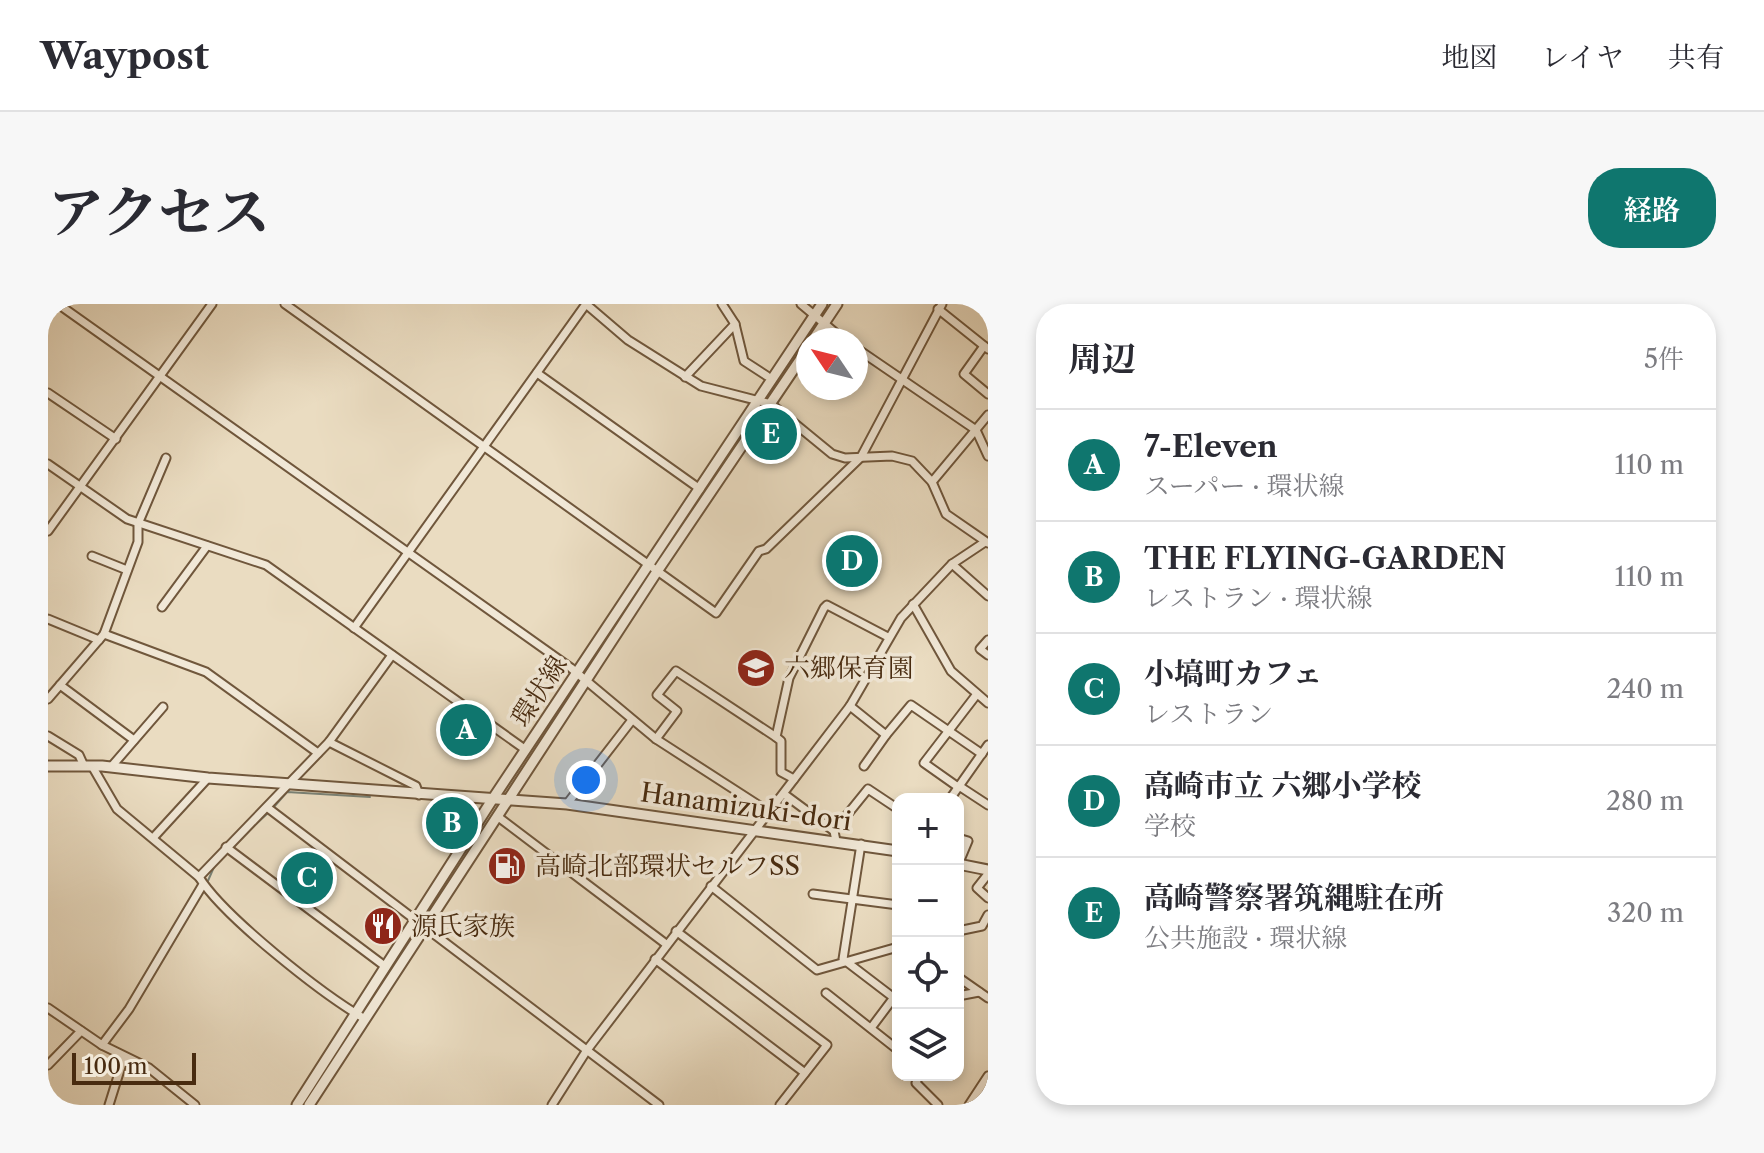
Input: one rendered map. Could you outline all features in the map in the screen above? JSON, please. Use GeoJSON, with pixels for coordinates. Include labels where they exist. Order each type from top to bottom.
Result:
{"type":"FeatureCollection","features":[{"type":"Feature","properties":{"kind":"street"},"geometry":{"type":"LineString","coordinates":[[58,304],[577,674],[656,739],[769,812]]}},
{"type":"Feature","properties":{"kind":"street"},"geometry":{"type":"LineString","coordinates":[[48,531],[212,304]]}},
{"type":"Feature","properties":{"kind":"street"},"geometry":{"type":"LineString","coordinates":[[285,304],[716,613],[759,551],[819,501],[861,457],[940,307],[986,348],[964,374],[988,394]]}},
{"type":"Feature","properties":{"kind":"street"},"geometry":{"type":"LineString","coordinates":[[354,628],[586,304],[628,340],[685,377],[718,393],[771,404],[832,454],[845,458],[892,456],[912,461],[932,482],[946,514],[986,542],[952,564],[913,604],[888,637],[850,706],[666,944],[587,1050],[552,1105]]}},
{"type":"Feature","properties":{"kind":"street"},"geometry":{"type":"LineString","coordinates":[[722,304],[735,324],[744,361],[767,376]]}},
{"type":"Feature","properties":{"kind":"street"},"geometry":{"type":"LineString","coordinates":[[801,304],[829,328]]}},
{"type":"Feature","properties":{"kind":"street","name":"環状線"},"geometry":{"type":"LineString","coordinates":[[297,1105],[361,1017],[386,967],[508,800],[585,682],[700,489],[822,304]]}},
{"type":"Feature","properties":{"kind":"street"},"geometry":{"type":"LineString","coordinates":[[821,328],[837,304]]}},
{"type":"Feature","properties":{"kind":"street"},"geometry":{"type":"LineString","coordinates":[[685,377],[735,324]]}},
{"type":"Feature","properties":{"kind":"street"},"geometry":{"type":"LineString","coordinates":[[868,356],[976,430],[988,456]]}},
{"type":"Feature","properties":{"kind":"street","name":"環状線"},"geometry":{"type":"LineString","coordinates":[[309,1105],[492,800],[577,674],[796,366]]}},
{"type":"Feature","properties":{"kind":"street"},"geometry":{"type":"LineString","coordinates":[[537,373],[700,489]]}},
{"type":"Feature","properties":{"kind":"street"},"geometry":{"type":"LineString","coordinates":[[48,393],[116,439]]}},
{"type":"Feature","properties":{"kind":"street"},"geometry":{"type":"LineString","coordinates":[[932,482],[988,415]]}},
{"type":"Feature","properties":{"kind":"street"},"geometry":{"type":"LineString","coordinates":[[48,699],[101,637],[138,542],[138,524],[166,458]]}},
{"type":"Feature","properties":{"kind":"street"},"geometry":{"type":"LineString","coordinates":[[48,464],[138,524],[266,565],[526,750]]}},
{"type":"Feature","properties":{"kind":"street"},"geometry":{"type":"LineString","coordinates":[[162,607],[207,546]]}},
{"type":"Feature","properties":{"kind":"street"},"geometry":{"type":"LineString","coordinates":[[92,556],[127,570]]}},
{"type":"Feature","properties":{"kind":"street"},"geometry":{"type":"LineString","coordinates":[[952,564],[988,596]]}},
{"type":"Feature","properties":{"kind":"street"},"geometry":{"type":"LineString","coordinates":[[913,604],[951,671],[988,703]]}},
{"type":"Feature","properties":{"kind":"street"},"geometry":{"type":"LineString","coordinates":[[776,737],[789,678],[827,605],[888,637]]}},
{"type":"Feature","properties":{"kind":"street"},"geometry":{"type":"LineString","coordinates":[[48,619],[206,672],[318,753]]}},
{"type":"Feature","properties":{"kind":"street"},"geometry":{"type":"LineString","coordinates":[[988,640],[980,649],[988,655]]}},
{"type":"Feature","properties":{"kind":"street"},"geometry":{"type":"LineString","coordinates":[[102,1045],[129,1009],[201,881],[226,847],[268,808],[329,742],[392,655]]}},
{"type":"Feature","properties":{"kind":"street"},"geometry":{"type":"LineString","coordinates":[[656,739],[677,711],[657,695],[676,671],[781,741],[781,772],[794,779]]}},
{"type":"Feature","properties":{"kind":"street"},"geometry":{"type":"LineString","coordinates":[[60,685],[134,740]]}},
{"type":"Feature","properties":{"kind":"street"},"geometry":{"type":"LineString","coordinates":[[977,694],[924,763],[988,805]]}},
{"type":"Feature","properties":{"kind":"street"},"geometry":{"type":"LineString","coordinates":[[864,766],[911,705],[982,754]]}},
{"type":"Feature","properties":{"kind":"street"},"geometry":{"type":"LineString","coordinates":[[850,706],[886,735]]}},
{"type":"Feature","properties":{"kind":"street"},"geometry":{"type":"LineString","coordinates":[[111,767],[163,707]]}},
{"type":"Feature","properties":{"kind":"street"},"geometry":{"type":"LineString","coordinates":[[567,804],[632,720]]}},
{"type":"Feature","properties":{"kind":"street"},"geometry":{"type":"LineString","coordinates":[[48,736],[79,755],[117,809],[201,881],[296,970],[361,1017]]}},
{"type":"Feature","properties":{"kind":"street"},"geometry":{"type":"LineString","coordinates":[[329,742],[416,786],[419,795]]}},
{"type":"Feature","properties":{"kind":"street"},"geometry":{"type":"LineString","coordinates":[[954,793],[988,745]]}},
{"type":"Feature","properties":{"kind":"street","name":"Hanamizuki-dori"},"geometry":{"type":"LineString","coordinates":[[48,766],[111,767],[290,785],[567,804],[754,833],[835,836],[892,850]]}},
{"type":"Feature","properties":{"kind":"street"},"geometry":{"type":"LineString","coordinates":[[153,838],[208,778]]}},
{"type":"Feature","properties":{"kind":"street"},"geometry":{"type":"LineString","coordinates":[[784,794],[835,836],[868,789],[892,805]]}},
{"type":"Feature","properties":{"kind":"street"},"geometry":{"type":"LineString","coordinates":[[268,808],[659,1105]]}},
{"type":"Feature","properties":{"kind":"street"},"geometry":{"type":"LineString","coordinates":[[497,816],[666,944]]}},
{"type":"Feature","properties":{"kind":"street"},"geometry":{"type":"LineString","coordinates":[[861,844],[843,956],[845,962],[892,994]]}},
{"type":"Feature","properties":{"kind":"street"},"geometry":{"type":"LineString","coordinates":[[226,847],[386,967]]}},
{"type":"Feature","properties":{"kind":"street"},"geometry":{"type":"LineString","coordinates":[[962,865],[988,872],[977,888],[988,898]]}},
{"type":"Feature","properties":{"kind":"street"},"geometry":{"type":"LineString","coordinates":[[711,886],[817,970],[892,949]]}},
{"type":"Feature","properties":{"kind":"street"},"geometry":{"type":"LineString","coordinates":[[813,894],[892,904]]}},
{"type":"Feature","properties":{"kind":"street"},"geometry":{"type":"LineString","coordinates":[[964,930],[980,926],[988,915]]}},
{"type":"Feature","properties":{"kind":"street"},"geometry":{"type":"LineString","coordinates":[[980,926],[988,933]]}},
{"type":"Feature","properties":{"kind":"street"},"geometry":{"type":"LineString","coordinates":[[676,931],[827,1045],[780,1105]]}},
{"type":"Feature","properties":{"kind":"street"},"geometry":{"type":"LineString","coordinates":[[655,959],[805,1073]]}},
{"type":"Feature","properties":{"kind":"street"},"geometry":{"type":"LineString","coordinates":[[964,981],[988,998]]}},
{"type":"Feature","properties":{"kind":"street"},"geometry":{"type":"LineString","coordinates":[[964,995],[979,992]]}},
{"type":"Feature","properties":{"kind":"street"},"geometry":{"type":"LineString","coordinates":[[826,993],[892,1045]]}},
{"type":"Feature","properties":{"kind":"street"},"geometry":{"type":"LineString","coordinates":[[871,1028],[892,1002]]}},
{"type":"Feature","properties":{"kind":"street"},"geometry":{"type":"LineString","coordinates":[[48,1008],[102,1045],[161,1076],[195,1105]]}},
{"type":"Feature","properties":{"kind":"street"},"geometry":{"type":"LineString","coordinates":[[48,1065],[81,1031]]}},
{"type":"Feature","properties":{"kind":"street"},"geometry":{"type":"LineString","coordinates":[[109,1105],[124,1057]]}},
{"type":"Feature","properties":{"kind":"street"},"geometry":{"type":"LineString","coordinates":[[969,1105],[988,1076]]}},
{"type":"Feature","properties":{"kind":"street"},"geometry":{"type":"LineString","coordinates":[[917,1081],[938,1105]]}},
{"type":"Feature","properties":{"kind":"street"},"geometry":{"type":"LineString","coordinates":[[48,1096],[59,1105]]}},
{"type":"Feature","properties":{"kind":"waterway"},"geometry":{"type":"LineString","coordinates":[[273,808],[287,792],[370,797]]}},
{"type":"Feature","properties":{"kind":"waterway"},"geometry":{"type":"LineString","coordinates":[[244,835],[268,813]]}},
{"type":"Feature","properties":{"kind":"waterway"},"geometry":{"type":"LineString","coordinates":[[207,883],[214,867]]}},
{"type":"Feature","properties":{"kind":"place","name":"高崎警察署筑縄駐在所"},"geometry":{"type":"Point","coordinates":[771,434]}},
{"type":"Feature","properties":{"kind":"place","name":"高崎市立 六郷小学校"},"geometry":{"type":"Point","coordinates":[852,561]}},
{"type":"Feature","properties":{"kind":"place","name":"六郷保育園"},"geometry":{"type":"Point","coordinates":[756,668]}},
{"type":"Feature","properties":{"kind":"place","name":"7-Eleven"},"geometry":{"type":"Point","coordinates":[466,730]}},
{"type":"Feature","properties":{"kind":"place","name":"THE FLYING-GARDEN"},"geometry":{"type":"Point","coordinates":[452,823]}},
{"type":"Feature","properties":{"kind":"place","name":"高崎北部環状セルフSS"},"geometry":{"type":"Point","coordinates":[507,866]}},
{"type":"Feature","properties":{"kind":"place","name":"小塙町カフェ"},"geometry":{"type":"Point","coordinates":[307,878]}},
{"type":"Feature","properties":{"kind":"place","name":"源氏家族"},"geometry":{"type":"Point","coordinates":[383,926]}}]}
